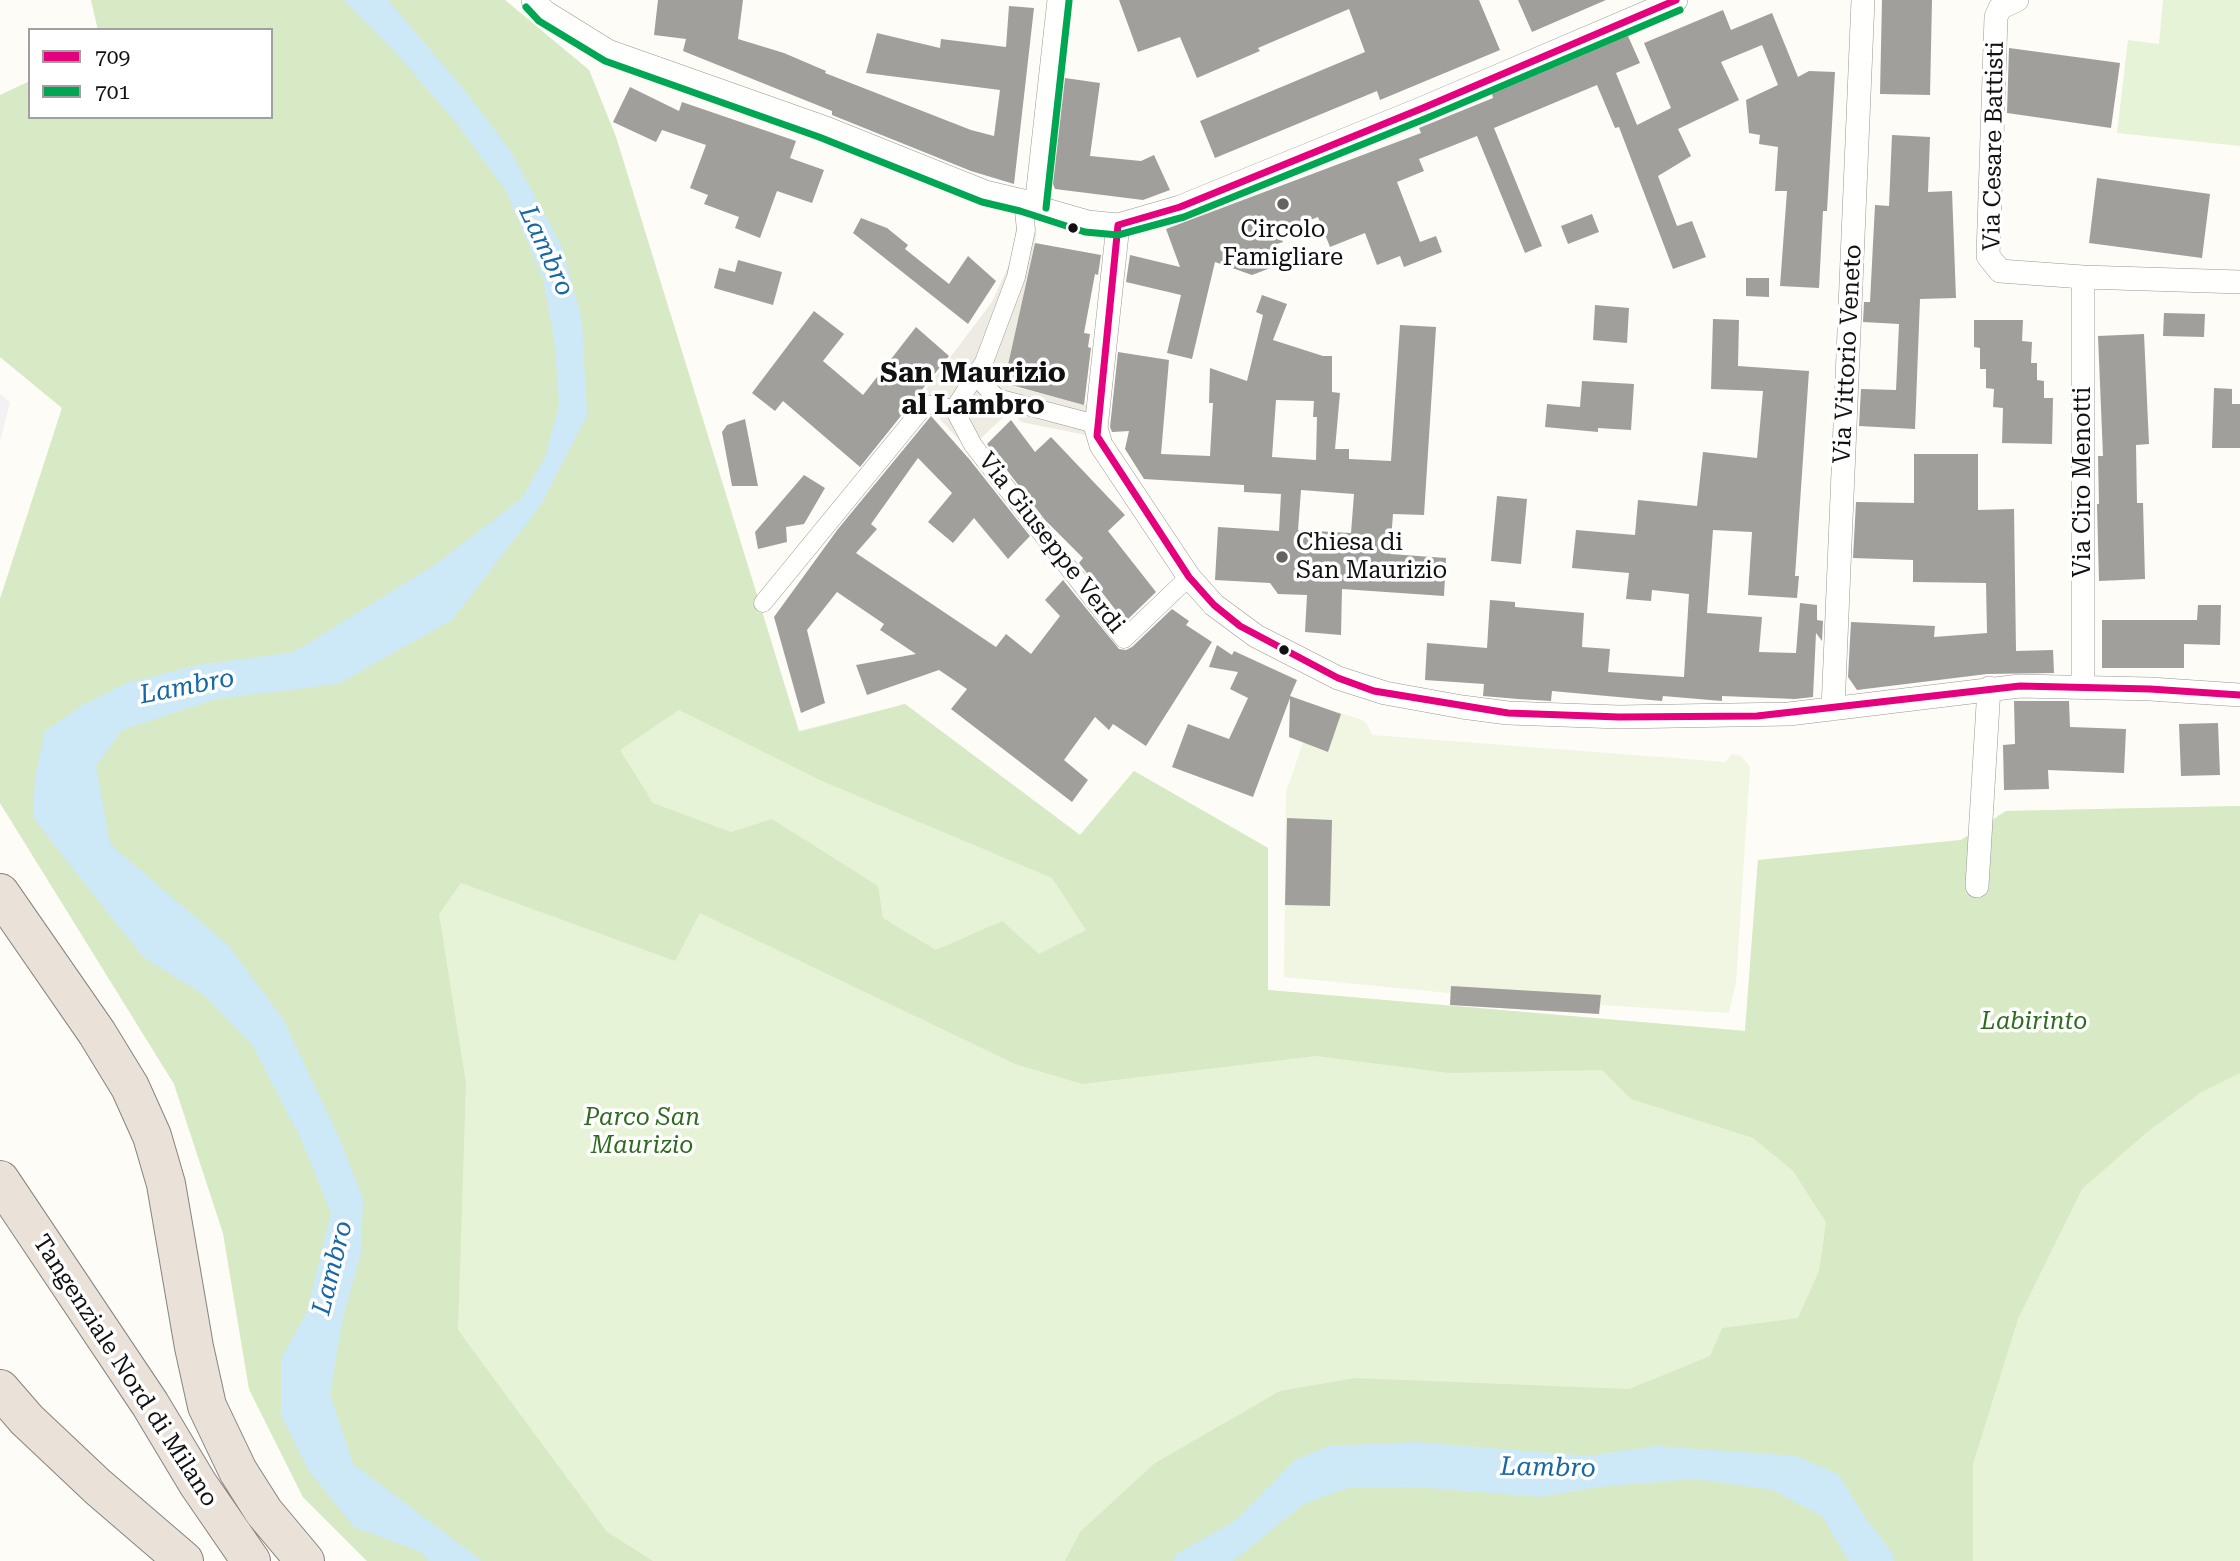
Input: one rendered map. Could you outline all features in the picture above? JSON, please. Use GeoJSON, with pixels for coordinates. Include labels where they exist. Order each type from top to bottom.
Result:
{"type":"FeatureCollection","features":[{"type":"Feature","properties":{"kind":"highway"},"geometry":{"type":"LineString","coordinates":[[0,893],[130,1087],[152,1136],[166,1184],[206,1406],[222,1442],[251,1492],[305,1561]]}},
{"type":"Feature","properties":{"kind":"highway","name":"Tangenziale Nord di Milano"},"geometry":{"type":"LineString","coordinates":[[0,1180],[150,1404],[219,1517],[251,1561]]}},
{"type":"Feature","properties":{"kind":"highway"},"geometry":{"type":"LineString","coordinates":[[0,1390],[27,1420],[98,1487],[184,1561]]}},
{"type":"Feature","properties":{"kind":"street"},"geometry":{"type":"LineString","coordinates":[[533,0],[545,12],[608,51],[823,127],[985,192],[1088,222],[1118,226],[1180,207],[1423,108],[1676,0]]}},
{"type":"Feature","properties":{"kind":"street"},"geometry":{"type":"LineString","coordinates":[[763,603],[926,404],[954,409],[984,362],[1016,276],[1026,230],[1059,0]]}},
{"type":"Feature","properties":{"kind":"street","name":"Via Vittorio Veneto"},"geometry":{"type":"LineString","coordinates":[[1833,709],[1863,0]]}},
{"type":"Feature","properties":{"kind":"street","name":"Via Cesare Battisti"},"geometry":{"type":"LineString","coordinates":[[2017,0],[2000,8],[1996,18],[1988,256],[2000,271],[2083,277],[2240,282]]}},
{"type":"Feature","properties":{"kind":"street"},"geometry":{"type":"LineString","coordinates":[[1118,226],[1097,436],[1189,577],[1213,605],[1256,636],[1338,678],[1374,691],[1448,705],[1508,713],[1619,718],[1757,716],[1833,709],[1989,688],[2083,687],[2240,695]]}},
{"type":"Feature","properties":{"kind":"street","name":"Via Ciro Menotti"},"geometry":{"type":"LineString","coordinates":[[2083,277],[2083,687]]}},
{"type":"Feature","properties":{"kind":"street"},"geometry":{"type":"LineString","coordinates":[[975,376],[997,398],[1088,422],[1097,418]]}},
{"type":"Feature","properties":{"kind":"street","name":"Via Giuseppe Verdi"},"geometry":{"type":"LineString","coordinates":[[954,409],[973,445],[1124,639],[1189,577]]}},
{"type":"Feature","properties":{"kind":"street"},"geometry":{"type":"LineString","coordinates":[[1977,886],[1989,688]]}},
{"type":"Feature","properties":{"kind":"shaded area"},"geometry":{"type":"Polygon","coordinates":[[[1016,228],[1037,233],[1004,384],[1090,406],[1086,435],[1021,422],[1011,410],[968,450],[920,397],[992,302],[1013,256],[1016,228]]]}},
{"type":"Feature","properties":{"kind":"shaded area"},"geometry":{"type":"Polygon","coordinates":[[[0,394],[10,402],[0,442],[0,394]]]}},
{"type":"Feature","properties":{"kind":"green space","name":"Parco San Maurizio"},"geometry":{"type":"Polygon","coordinates":[[[91,0],[505,0],[589,70],[616,137],[799,731],[905,704],[1080,835],[1134,771],[1268,848],[1268,990],[1745,1031],[1758,860],[1961,840],[2006,811],[2240,806],[2240,1561],[367,1561],[303,1497],[249,1389],[223,1233],[174,1084],[0,803],[0,599],[62,408],[0,357],[0,95],[28,82],[28,119],[273,119],[273,28],[98,28],[91,0]]]}},
{"type":"Feature","properties":{"kind":"green space","name":"Parco San Maurizio"},"geometry":{"type":"Polygon","coordinates":[[[91,0],[505,0],[589,70],[616,137],[799,732],[905,704],[1080,835],[1134,771],[1268,848],[1268,990],[1745,1031],[1758,860],[1961,840],[2006,811],[2240,806],[2240,1073],[2200,1093],[2146,1133],[2082,1189],[2018,1319],[1973,1464],[1973,1561],[1065,1561],[1080,1532],[1155,1463],[1280,1391],[1355,1378],[1629,1389],[1710,1356],[1722,1328],[1798,1318],[1819,1271],[1826,1222],[1793,1171],[1753,1138],[1631,1099],[1602,1070],[1449,1073],[1316,1056],[1082,1084],[1015,1064],[700,913],[675,961],[461,883],[439,914],[466,1083],[458,1330],[607,1532],[653,1561],[367,1561],[303,1497],[249,1389],[223,1233],[174,1084],[0,803],[0,599],[62,408],[0,357],[0,95],[28,82],[28,119],[273,119],[273,28],[98,28],[91,0]],[[679,710],[620,750],[653,803],[731,832],[772,819],[878,886],[883,918],[936,950],[1002,921],[1039,954],[1086,930],[1052,878],[822,781],[679,710]]]}},
{"type":"Feature","properties":{"kind":"green space"},"geometry":{"type":"Polygon","coordinates":[[[2163,0],[2240,0],[2240,146],[2117,133],[2128,40],[2159,44],[2163,0]]]}},
{"type":"Feature","properties":{"kind":"green space"},"geometry":{"type":"Polygon","coordinates":[[[1316,705],[1362,720],[1372,735],[1725,762],[1732,754],[1741,756],[1750,767],[1736,982],[1729,1013],[1601,1005],[1599,1014],[1450,1005],[1450,993],[1284,977],[1286,792],[1316,705]]]}},
{"type":"Feature","properties":{"kind":"water","name":"Lambro"},"geometry":{"type":"Polygon","coordinates":[[[344,0],[388,0],[462,87],[510,150],[562,247],[582,320],[587,416],[540,506],[452,620],[338,684],[216,699],[122,730],[96,766],[110,844],[229,946],[283,1019],[338,1135],[363,1199],[361,1253],[343,1317],[330,1394],[353,1464],[482,1561],[429,1561],[421,1552],[354,1527],[308,1470],[281,1415],[281,1359],[307,1311],[331,1213],[302,1141],[253,1046],[204,995],[143,957],[33,818],[35,777],[45,731],[83,705],[127,683],[198,665],[294,652],[436,564],[522,498],[545,457],[559,406],[555,344],[543,279],[506,191],[456,123],[403,61],[344,0]]]}},
{"type":"Feature","properties":{"kind":"water","name":"Lambro"},"geometry":{"type":"Polygon","coordinates":[[[1417,1442],[1588,1456],[1657,1446],[1796,1456],[1838,1474],[1893,1554],[1895,1561],[1849,1561],[1822,1516],[1772,1490],[1696,1479],[1598,1487],[1540,1497],[1416,1487],[1348,1488],[1304,1504],[1233,1561],[1173,1561],[1175,1555],[1236,1520],[1295,1460],[1328,1446],[1417,1442]]]}},
{"type":"Feature","properties":{"kind":"building"},"geometry":{"type":"Polygon","coordinates":[[[658,0],[743,0],[738,39],[784,53],[826,71],[825,73],[971,130],[994,136],[1000,90],[866,73],[877,33],[940,48],[941,39],[1006,47],[1009,6],[1034,8],[1014,184],[971,171],[683,51],[686,39],[654,35],[658,0]]]}},
{"type":"Feature","properties":{"kind":"building"},"geometry":{"type":"Polygon","coordinates":[[[1119,0],[1479,0],[1500,50],[1380,100],[1377,91],[1215,158],[1200,121],[1365,52],[1349,9],[1258,48],[1260,51],[1197,78],[1180,37],[1138,52],[1119,0]]]}},
{"type":"Feature","properties":{"kind":"building"},"geometry":{"type":"Polygon","coordinates":[[[1518,0],[1606,0],[1532,32],[1518,0]]]}},
{"type":"Feature","properties":{"kind":"building"},"geometry":{"type":"Polygon","coordinates":[[[1882,0],[1932,0],[1930,95],[1880,94],[1882,0]]]}},
{"type":"Feature","properties":{"kind":"building"},"geometry":{"type":"Polygon","coordinates":[[[1723,10],[1731,30],[1772,13],[1798,77],[1809,71],[1835,72],[1827,211],[1823,211],[1819,288],[1780,286],[1787,191],[1775,191],[1778,147],[1759,144],[1760,135],[1749,133],[1746,100],[1778,85],[1762,45],[1721,62],[1739,100],[1678,129],[1691,156],[1658,176],[1677,226],[1692,221],[1706,257],[1673,269],[1619,127],[1615,128],[1597,85],[1494,128],[1542,246],[1525,253],[1477,136],[1419,159],[1424,171],[1397,182],[1420,242],[1436,236],[1442,252],[1404,267],[1400,256],[1377,265],[1365,233],[1330,247],[1318,217],[1279,232],[1283,242],[1274,245],[1281,264],[1252,275],[1215,262],[1192,359],[1167,353],[1181,295],[1126,282],[1130,255],[1180,267],[1166,229],[1421,133],[1419,128],[1493,98],[1492,94],[1628,36],[1640,63],[1616,73],[1637,125],[1671,108],[1644,43],[1723,10]]]}},
{"type":"Feature","properties":{"kind":"building"},"geometry":{"type":"Polygon","coordinates":[[[2009,48],[2120,63],[2111,128],[2007,113],[2009,48]]]}},
{"type":"Feature","properties":{"kind":"building"},"geometry":{"type":"Polygon","coordinates":[[[1065,78],[1100,83],[1090,156],[1141,161],[1154,155],[1170,190],[1143,200],[1055,189],[1053,184],[1065,78]]]}},
{"type":"Feature","properties":{"kind":"building"},"geometry":{"type":"Polygon","coordinates":[[[630,87],[679,111],[682,102],[796,141],[790,158],[824,170],[812,203],[777,191],[760,238],[735,228],[739,217],[704,204],[708,195],[690,188],[706,145],[662,130],[656,142],[613,122],[630,87]]]}},
{"type":"Feature","properties":{"kind":"building"},"geometry":{"type":"Polygon","coordinates":[[[1892,135],[1930,137],[1928,192],[1952,191],[1956,298],[1920,299],[1915,429],[1859,426],[1861,389],[1896,390],[1899,324],[1863,322],[1864,302],[1870,302],[1875,205],[1889,206],[1892,135]]]}},
{"type":"Feature","properties":{"kind":"building"},"geometry":{"type":"Polygon","coordinates":[[[2097,178],[2210,194],[2202,258],[2089,243],[2097,178]]]}},
{"type":"Feature","properties":{"kind":"building"},"geometry":{"type":"Polygon","coordinates":[[[1592,214],[1599,232],[1568,244],[1561,226],[1592,214]]]}},
{"type":"Feature","properties":{"kind":"building"},"geometry":{"type":"Polygon","coordinates":[[[861,218],[887,228],[908,245],[905,249],[949,284],[968,256],[996,281],[968,324],[853,233],[861,218]]]}},
{"type":"Feature","properties":{"kind":"building"},"geometry":{"type":"Polygon","coordinates":[[[1035,243],[1101,255],[1084,333],[1090,334],[1088,347],[1091,348],[1084,405],[1004,383],[1035,243]]]}},
{"type":"Feature","properties":{"kind":"building"},"geometry":{"type":"Polygon","coordinates":[[[738,260],[782,272],[773,305],[714,288],[719,268],[735,272],[738,260]]]}},
{"type":"Feature","properties":{"kind":"building"},"geometry":{"type":"Polygon","coordinates":[[[1746,278],[1769,278],[1769,297],[1746,296],[1746,278]]]}},
{"type":"Feature","properties":{"kind":"building"},"geometry":{"type":"Polygon","coordinates":[[[1262,295],[1287,304],[1273,340],[1323,356],[1332,356],[1332,392],[1340,393],[1335,449],[1349,449],[1349,459],[1391,461],[1400,325],[1436,327],[1424,515],[1393,514],[1390,554],[1446,558],[1444,596],[1342,589],[1341,635],[1305,632],[1307,595],[1278,594],[1270,583],[1215,580],[1218,527],[1279,531],[1281,494],[1244,492],[1244,485],[1144,479],[1125,449],[1129,431],[1112,432],[1110,427],[1118,352],[1169,360],[1161,454],[1210,456],[1213,403],[1209,403],[1210,368],[1247,381],[1263,315],[1256,312],[1262,295]],[[1276,400],[1272,457],[1316,460],[1317,417],[1313,417],[1314,401],[1276,400]],[[1301,490],[1298,530],[1351,533],[1354,494],[1301,490]]]}},
{"type":"Feature","properties":{"kind":"building"},"geometry":{"type":"Polygon","coordinates":[[[1595,305],[1629,308],[1627,343],[1593,340],[1595,305]]]}},
{"type":"Feature","properties":{"kind":"building"},"geometry":{"type":"Polygon","coordinates":[[[814,311],[844,334],[823,361],[863,395],[916,327],[949,356],[860,467],[783,401],[775,411],[752,393],[814,311]]]}},
{"type":"Feature","properties":{"kind":"building"},"geometry":{"type":"Polygon","coordinates":[[[2164,313],[2205,314],[2204,337],[2163,336],[2164,313]]]}},
{"type":"Feature","properties":{"kind":"building"},"geometry":{"type":"Polygon","coordinates":[[[1713,319],[1739,320],[1738,366],[1809,371],[1795,576],[1799,576],[1797,598],[1748,595],[1752,532],[1713,530],[1707,613],[1762,617],[1759,652],[1796,653],[1800,603],[1817,605],[1817,620],[1823,621],[1822,641],[1816,633],[1813,697],[1795,699],[1722,696],[1722,701],[1663,696],[1662,701],[1552,691],[1551,701],[1483,696],[1484,684],[1425,680],[1427,643],[1487,648],[1490,600],[1515,602],[1515,607],[1584,613],[1582,647],[1610,649],[1608,672],[1684,677],[1689,594],[1652,590],[1651,601],[1626,599],[1629,573],[1572,568],[1576,530],[1635,535],[1638,500],[1697,506],[1703,452],[1757,458],[1763,391],[1711,389],[1713,319]]]}},
{"type":"Feature","properties":{"kind":"building"},"geometry":{"type":"Polygon","coordinates":[[[1974,320],[2023,320],[2022,341],[2032,342],[2031,363],[2037,363],[2037,380],[2044,381],[2044,398],[2053,398],[2052,444],[2002,443],[2003,408],[1993,407],[1994,389],[1986,388],[1986,369],[1980,369],[1980,348],[1974,347],[1974,320]]]}},
{"type":"Feature","properties":{"kind":"building"},"geometry":{"type":"Polygon","coordinates":[[[2144,334],[2149,444],[2136,445],[2137,503],[2143,503],[2145,579],[2099,581],[2098,456],[2103,456],[2098,336],[2144,334]]]}},
{"type":"Feature","properties":{"kind":"building"},"geometry":{"type":"Polygon","coordinates":[[[1582,381],[1634,384],[1631,430],[1598,428],[1598,432],[1545,427],[1547,404],[1580,407],[1582,381]]]}},
{"type":"Feature","properties":{"kind":"building"},"geometry":{"type":"Polygon","coordinates":[[[2214,388],[2232,389],[2232,404],[2240,404],[2240,448],[2212,448],[2214,388]]]}},
{"type":"Feature","properties":{"kind":"building"},"geometry":{"type":"Polygon","coordinates":[[[931,416],[1030,536],[1008,559],[974,518],[953,543],[928,522],[952,493],[918,458],[871,524],[877,529],[856,553],[996,647],[1006,634],[1031,654],[1060,616],[1045,600],[1063,580],[1119,649],[1132,647],[1172,609],[1189,621],[1186,625],[1212,642],[1146,746],[1113,724],[1109,730],[1095,717],[1064,760],[1088,780],[1072,802],[951,709],[967,689],[939,670],[867,695],[856,665],[916,654],[880,630],[884,624],[837,592],[807,630],[825,703],[801,713],[774,617],[838,529],[931,416]]]}},
{"type":"Feature","properties":{"kind":"building"},"geometry":{"type":"Polygon","coordinates":[[[745,419],[758,486],[732,486],[722,432],[727,425],[745,419]]]}},
{"type":"Feature","properties":{"kind":"building"},"geometry":{"type":"Polygon","coordinates":[[[1011,420],[1035,452],[1051,437],[1125,515],[1108,531],[1156,592],[1125,622],[1079,563],[1083,558],[1045,520],[987,444],[1011,420]]]}},
{"type":"Feature","properties":{"kind":"building"},"geometry":{"type":"Polygon","coordinates":[[[1914,454],[1978,454],[1978,510],[2014,509],[2016,651],[2053,650],[2054,673],[1987,674],[1857,690],[1848,677],[1851,622],[1935,626],[1934,637],[1987,633],[1986,583],[1913,582],[1913,560],[1853,558],[1856,502],[1914,503],[1914,454]]]}},
{"type":"Feature","properties":{"kind":"building"},"geometry":{"type":"Polygon","coordinates":[[[804,475],[825,488],[804,524],[786,527],[787,542],[758,549],[755,532],[804,475]]]}},
{"type":"Feature","properties":{"kind":"building"},"geometry":{"type":"Polygon","coordinates":[[[1497,496],[1527,499],[1521,564],[1491,561],[1497,496]]]}},
{"type":"Feature","properties":{"kind":"building"},"geometry":{"type":"Polygon","coordinates":[[[2198,605],[2221,605],[2220,645],[2184,644],[2184,668],[2102,668],[2102,620],[2197,620],[2198,605]]]}},
{"type":"Feature","properties":{"kind":"building"},"geometry":{"type":"Polygon","coordinates":[[[1217,645],[1232,655],[1234,651],[1297,680],[1290,696],[1341,714],[1328,752],[1289,737],[1290,698],[1253,797],[1172,767],[1188,724],[1229,739],[1248,698],[1230,689],[1238,672],[1209,667],[1217,645]]]}},
{"type":"Feature","properties":{"kind":"building"},"geometry":{"type":"Polygon","coordinates":[[[2014,701],[2069,701],[2070,727],[2126,729],[2124,773],[2048,770],[2049,789],[2004,790],[2003,745],[2015,744],[2014,701]]]}},
{"type":"Feature","properties":{"kind":"building"},"geometry":{"type":"Polygon","coordinates":[[[2218,723],[2220,775],[2181,776],[2179,724],[2218,723]]]}},
{"type":"Feature","properties":{"kind":"building"},"geometry":{"type":"Polygon","coordinates":[[[1287,818],[1332,820],[1330,906],[1285,905],[1287,818]]]}},
{"type":"Feature","properties":{"kind":"building"},"geometry":{"type":"Polygon","coordinates":[[[1451,986],[1601,995],[1599,1014],[1450,1005],[1451,986]]]}},
{"type":"Feature","properties":{"kind":"transit line","name":"709"},"geometry":{"type":"LineString","coordinates":[[1676,0],[1423,108],[1180,207],[1118,225],[1097,436],[1189,577],[1214,605],[1240,626],[1338,678],[1374,691],[1508,713],[1619,717],[1757,716],[2020,686],[2150,689],[2240,695]]}},
{"type":"Feature","properties":{"kind":"transit line","name":"701"},"geometry":{"type":"LineString","coordinates":[[1046,208],[1069,1]]}},
{"type":"Feature","properties":{"kind":"transit line","name":"701"},"geometry":{"type":"LineString","coordinates":[[526,7],[539,21],[605,61],[819,137],[982,202],[1085,232],[1118,235],[1184,217],[1427,118],[1680,10]]}},
{"type":"Feature","properties":{"kind":"place","name":"Circolo Famigliare"},"geometry":{"type":"Point","coordinates":[1283,204]}},
{"type":"Feature","properties":{"kind":"place","name":"Chiesa di San Maurizio"},"geometry":{"type":"Point","coordinates":[1282,557]}},
{"type":"Feature","properties":{"kind":"district","name":"San Maurizio al Lambro"},"geometry":{"type":"Point","coordinates":[973,390]}},
{"type":"Feature","properties":{"kind":"park label","name":"Labirinto"},"geometry":{"type":"Point","coordinates":[2034,1022]}}]}
